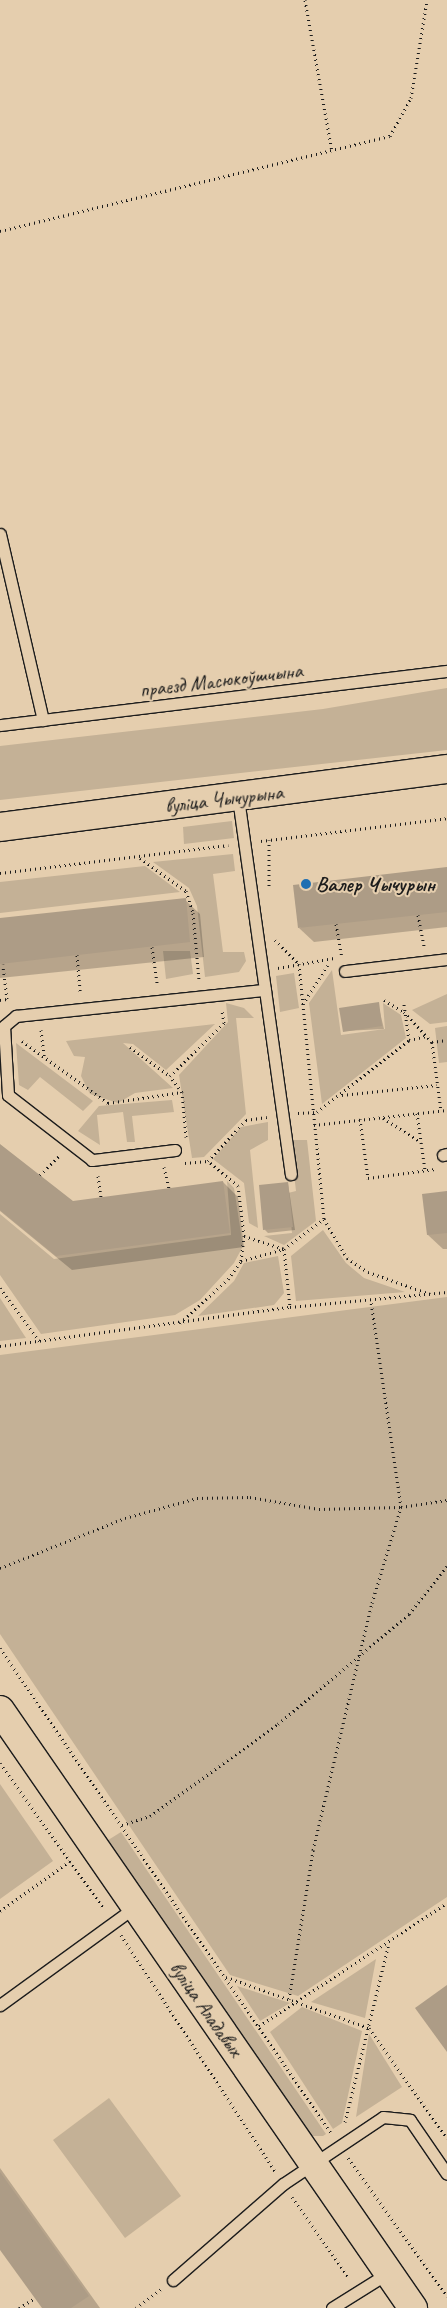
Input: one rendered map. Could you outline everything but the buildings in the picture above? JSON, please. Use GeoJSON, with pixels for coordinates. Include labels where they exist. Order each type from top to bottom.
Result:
{"type":"FeatureCollection","features":[{"type":"Feature","properties":{"kind":"street","name":"вуліца Чычурына"},"geometry":{"type":"LineString","coordinates":[[0,827],[447,770]]}},
{"type":"Feature","properties":{"kind":"street","name":"вуліца Аладавых"},"geometry":{"type":"LineString","coordinates":[[0,1710],[413,2308]]}},
{"type":"Feature","properties":{"kind":"lane"},"geometry":{"type":"LineString","coordinates":[[0,534],[43,720]]}},
{"type":"Feature","properties":{"kind":"lane","name":"праезд Масюкоўшчына"},"geometry":{"type":"LineString","coordinates":[[0,725],[447,671]]}},
{"type":"Feature","properties":{"kind":"lane"},"geometry":{"type":"LineString","coordinates":[[238,798],[291,1174]]}},
{"type":"Feature","properties":{"kind":"lane"},"geometry":{"type":"LineString","coordinates":[[345,971],[447,959]]}},
{"type":"Feature","properties":{"kind":"lane"},"geometry":{"type":"LineString","coordinates":[[175,1150],[92,1160],[8,1095],[4,1026],[16,1016],[265,990]]}},
{"type":"Feature","properties":{"kind":"lane"},"geometry":{"type":"LineString","coordinates":[[0,2005],[135,1907]]}},
{"type":"Feature","properties":{"kind":"lane"},"geometry":{"type":"LineString","coordinates":[[173,2280],[284,2184],[383,2117],[410,2120],[447,2174]]}},
{"type":"Feature","properties":{"kind":"lane"},"geometry":{"type":"LineString","coordinates":[[332,2308],[388,2273]]}},
{"type":"Feature","properties":{"kind":"path"},"geometry":{"type":"LineString","coordinates":[[305,0],[332,151]]}},
{"type":"Feature","properties":{"kind":"path"},"geometry":{"type":"LineString","coordinates":[[0,231],[390,136],[411,98],[427,0]]}},
{"type":"Feature","properties":{"kind":"path"},"geometry":{"type":"LineString","coordinates":[[0,873],[140,858],[447,818]]}},
{"type":"Feature","properties":{"kind":"path"},"geometry":{"type":"LineString","coordinates":[[269,840],[270,897]]}},
{"type":"Feature","properties":{"kind":"path"},"geometry":{"type":"LineString","coordinates":[[140,858],[186,891],[201,979],[192,980]]}},
{"type":"Feature","properties":{"kind":"path"},"geometry":{"type":"LineString","coordinates":[[415,948],[424,947],[418,915]]}},
{"type":"Feature","properties":{"kind":"path"},"geometry":{"type":"LineString","coordinates":[[336,924],[342,957]]}},
{"type":"Feature","properties":{"kind":"path"},"geometry":{"type":"LineString","coordinates":[[272,944],[270,936],[299,964],[302,1004],[317,1112],[314,1125],[324,1219],[347,1258],[368,1272],[430,1294]]}},
{"type":"Feature","properties":{"kind":"path"},"geometry":{"type":"LineString","coordinates":[[152,947],[157,985]]}},
{"type":"Feature","properties":{"kind":"path"},"geometry":{"type":"LineString","coordinates":[[76,955],[78,992],[88,991]]}},
{"type":"Feature","properties":{"kind":"path"},"geometry":{"type":"LineString","coordinates":[[274,960],[276,968],[351,956]]}},
{"type":"Feature","properties":{"kind":"path"},"geometry":{"type":"LineString","coordinates":[[302,1004],[333,958]]}},
{"type":"Feature","properties":{"kind":"path"},"geometry":{"type":"LineString","coordinates":[[0,1000],[7,999],[3,964]]}},
{"type":"Feature","properties":{"kind":"path"},"geometry":{"type":"LineString","coordinates":[[147,986],[166,984]]}},
{"type":"Feature","properties":{"kind":"path"},"geometry":{"type":"LineString","coordinates":[[170,1076],[224,1023],[220,994]]}},
{"type":"Feature","properties":{"kind":"path"},"geometry":{"type":"LineString","coordinates":[[384,1000],[404,1012],[432,1042],[436,1085],[441,1110]]}},
{"type":"Feature","properties":{"kind":"path"},"geometry":{"type":"LineString","coordinates":[[404,1003],[409,1040]]}},
{"type":"Feature","properties":{"kind":"path"},"geometry":{"type":"LineString","coordinates":[[40,1020],[44,1057]]}},
{"type":"Feature","properties":{"kind":"path"},"geometry":{"type":"LineString","coordinates":[[4,1026],[108,1103],[182,1092]]}},
{"type":"Feature","properties":{"kind":"path"},"geometry":{"type":"LineString","coordinates":[[317,1112],[409,1040],[427,1036]]}},
{"type":"Feature","properties":{"kind":"path"},"geometry":{"type":"LineString","coordinates":[[432,1042],[447,1040]]}},
{"type":"Feature","properties":{"kind":"path"},"geometry":{"type":"LineString","coordinates":[[130,1047],[170,1076],[182,1092],[186,1145]]}},
{"type":"Feature","properties":{"kind":"path"},"geometry":{"type":"LineString","coordinates":[[341,1095],[436,1085]]}},
{"type":"Feature","properties":{"kind":"path"},"geometry":{"type":"LineString","coordinates":[[314,1125],[447,1110]]}},
{"type":"Feature","properties":{"kind":"path"},"geometry":{"type":"LineString","coordinates":[[417,1113],[425,1170]]}},
{"type":"Feature","properties":{"kind":"path"},"geometry":{"type":"LineString","coordinates":[[180,1323],[228,1279],[241,1261],[244,1236],[238,1186],[208,1160],[246,1120],[284,1114]]}},
{"type":"Feature","properties":{"kind":"path"},"geometry":{"type":"LineString","coordinates":[[382,1117],[421,1142]]}},
{"type":"Feature","properties":{"kind":"path"},"geometry":{"type":"LineString","coordinates":[[360,1119],[368,1178],[440,1169]]}},
{"type":"Feature","properties":{"kind":"path"},"geometry":{"type":"LineString","coordinates":[[187,1154],[188,1162]]}},
{"type":"Feature","properties":{"kind":"path"},"geometry":{"type":"LineString","coordinates":[[40,1175],[60,1155]]}},
{"type":"Feature","properties":{"kind":"path"},"geometry":{"type":"LineString","coordinates":[[164,1166],[169,1188]]}},
{"type":"Feature","properties":{"kind":"path"},"geometry":{"type":"LineString","coordinates":[[98,1175],[101,1198]]}},
{"type":"Feature","properties":{"kind":"path"},"geometry":{"type":"LineString","coordinates":[[241,1261],[284,1249],[324,1219]]}},
{"type":"Feature","properties":{"kind":"path"},"geometry":{"type":"LineString","coordinates":[[244,1236],[284,1249]]}},
{"type":"Feature","properties":{"kind":"path"},"geometry":{"type":"LineString","coordinates":[[284,1249],[290,1307]]}},
{"type":"Feature","properties":{"kind":"path"},"geometry":{"type":"LineString","coordinates":[[0,1288],[38,1341]]}},
{"type":"Feature","properties":{"kind":"path"},"geometry":{"type":"LineString","coordinates":[[0,1347],[290,1307],[372,1301],[447,1292]]}},
{"type":"Feature","properties":{"kind":"path"},"geometry":{"type":"LineString","coordinates":[[289,1999],[313,1850],[364,1653],[372,1603],[401,1507],[372,1301]]}},
{"type":"Feature","properties":{"kind":"path"},"geometry":{"type":"LineString","coordinates":[[0,1568],[125,1518],[197,1498],[250,1497],[319,1509],[401,1507],[447,1500]]}},
{"type":"Feature","properties":{"kind":"path"},"geometry":{"type":"LineString","coordinates":[[122,1825],[150,1816],[278,1724],[308,1695],[364,1653],[408,1614],[447,1566]]}},
{"type":"Feature","properties":{"kind":"path"},"geometry":{"type":"LineString","coordinates":[[0,1648],[339,2145],[447,2296]]}},
{"type":"Feature","properties":{"kind":"path"},"geometry":{"type":"LineString","coordinates":[[0,1763],[113,1923],[284,2184],[358,2292]]}},
{"type":"Feature","properties":{"kind":"path"},"geometry":{"type":"LineString","coordinates":[[0,1911],[70,1861]]}},
{"type":"Feature","properties":{"kind":"path"},"geometry":{"type":"LineString","coordinates":[[259,2026],[299,2003],[447,1903]]}},
{"type":"Feature","properties":{"kind":"path"},"geometry":{"type":"LineString","coordinates":[[339,2145],[390,1943]]}},
{"type":"Feature","properties":{"kind":"path"},"geometry":{"type":"LineString","coordinates":[[226,1977],[369,2028],[447,2138]]}},
{"type":"Feature","properties":{"kind":"path"},"geometry":{"type":"LineString","coordinates":[[136,2308],[173,2280]]}},
{"type":"Feature","properties":{"kind":"path"},"geometry":{"type":"LineString","coordinates":[[19,2308],[34,2298]]}},
{"type":"Feature","properties":{"kind":"shaded area"},"geometry":{"type":"Polygon","coordinates":[[[447,688],[447,750],[0,800],[0,746],[323,709],[447,688]]]}},
{"type":"Feature","properties":{"kind":"shaded area"},"geometry":{"type":"Polygon","coordinates":[[[232,821],[234,838],[184,844],[183,827],[232,821]]]}},
{"type":"Feature","properties":{"kind":"shaded area"},"geometry":{"type":"Polygon","coordinates":[[[233,854],[235,871],[213,874],[223,952],[244,952],[246,961],[239,972],[205,977],[197,906],[189,888],[153,862],[233,854]]]}},
{"type":"Feature","properties":{"kind":"shaded area"},"geometry":{"type":"Polygon","coordinates":[[[145,866],[180,892],[0,913],[0,882],[145,866]]]}},
{"type":"Feature","properties":{"kind":"shaded area"},"geometry":{"type":"Polygon","coordinates":[[[163,951],[190,951],[193,974],[166,979],[163,951]]]}},
{"type":"Feature","properties":{"kind":"shaded area"},"geometry":{"type":"Polygon","coordinates":[[[332,970],[341,1035],[385,1029],[383,1003],[401,1015],[406,1038],[322,1104],[309,1003],[332,970]]]}},
{"type":"Feature","properties":{"kind":"shaded area"},"geometry":{"type":"Polygon","coordinates":[[[294,973],[299,1008],[280,1012],[276,976],[294,973]]]}},
{"type":"Feature","properties":{"kind":"shaded area"},"geometry":{"type":"Polygon","coordinates":[[[447,994],[447,1022],[430,1024],[412,1010],[447,994]]]}},
{"type":"Feature","properties":{"kind":"shaded area"},"geometry":{"type":"Polygon","coordinates":[[[226,1003],[244,1008],[254,1018],[236,1018],[246,1114],[204,1157],[192,1158],[179,1075],[228,1022],[226,1003]]]}},
{"type":"Feature","properties":{"kind":"shaded area"},"geometry":{"type":"Polygon","coordinates":[[[215,1024],[166,1070],[133,1044],[123,1043],[173,1088],[135,1093],[118,1103],[90,1094],[81,1076],[85,1057],[74,1056],[66,1041],[215,1024]]]}},
{"type":"Feature","properties":{"kind":"shaded area"},"geometry":{"type":"Polygon","coordinates":[[[447,1026],[447,1062],[439,1063],[435,1028],[447,1026]]]}},
{"type":"Feature","properties":{"kind":"shaded area"},"geometry":{"type":"Polygon","coordinates":[[[16,1043],[93,1101],[83,1111],[40,1077],[28,1090],[19,1085],[16,1043]]]}},
{"type":"Feature","properties":{"kind":"shaded area"},"geometry":{"type":"Polygon","coordinates":[[[172,1100],[174,1112],[132,1116],[135,1142],[127,1142],[123,1112],[97,1115],[100,1145],[78,1131],[99,1106],[172,1100]]]}},
{"type":"Feature","properties":{"kind":"shaded area"},"geometry":{"type":"Polygon","coordinates":[[[268,1122],[268,1140],[250,1150],[258,1228],[249,1223],[244,1183],[213,1159],[241,1127],[268,1122]]]}},
{"type":"Feature","properties":{"kind":"shaded area"},"geometry":{"type":"Polygon","coordinates":[[[290,1140],[307,1140],[316,1221],[284,1245],[264,1236],[292,1233],[288,1193],[296,1191],[290,1140]]]}},
{"type":"Feature","properties":{"kind":"shaded area"},"geometry":{"type":"Polygon","coordinates":[[[227,1181],[234,1188],[243,1246],[234,1263],[200,1300],[175,1315],[41,1334],[0,1275],[0,1214],[54,1259],[231,1235],[227,1181]]]}},
{"type":"Feature","properties":{"kind":"shaded area"},"geometry":{"type":"Polygon","coordinates":[[[323,1230],[346,1263],[364,1278],[405,1292],[296,1301],[291,1256],[323,1230]]]}},
{"type":"Feature","properties":{"kind":"shaded area"},"geometry":{"type":"Polygon","coordinates":[[[278,1256],[284,1293],[274,1305],[198,1316],[234,1281],[244,1263],[278,1256]]]}},
{"type":"Feature","properties":{"kind":"shaded area"},"geometry":{"type":"Polygon","coordinates":[[[447,1297],[447,1897],[298,1996],[230,1975],[0,1634],[0,1355],[447,1297]]]}},
{"type":"Feature","properties":{"kind":"shaded area"},"geometry":{"type":"Polygon","coordinates":[[[0,1298],[26,1338],[0,1341],[0,1298]]]}},
{"type":"Feature","properties":{"kind":"shaded area"},"geometry":{"type":"Polygon","coordinates":[[[0,1784],[53,1861],[0,1899],[0,1784]]]}},
{"type":"Feature","properties":{"kind":"shaded area"},"geometry":{"type":"Polygon","coordinates":[[[121,1832],[326,2134],[323,2136],[308,2136],[105,1842],[121,1832]]]}},
{"type":"Feature","properties":{"kind":"shaded area"},"geometry":{"type":"Polygon","coordinates":[[[376,1959],[365,2018],[311,2002],[376,1959]]]}},
{"type":"Feature","properties":{"kind":"shaded area"},"geometry":{"type":"Polygon","coordinates":[[[237,1986],[290,2003],[260,2021],[237,1986]]]}},
{"type":"Feature","properties":{"kind":"shaded area"},"geometry":{"type":"Polygon","coordinates":[[[302,2007],[362,2031],[342,2123],[333,2129],[270,2032],[302,2007]]]}},
{"type":"Feature","properties":{"kind":"shaded area"},"geometry":{"type":"Polygon","coordinates":[[[369,2034],[402,2087],[356,2117],[369,2034]]]}},
{"type":"Feature","properties":{"kind":"shaded area"},"geometry":{"type":"Polygon","coordinates":[[[109,2098],[181,2196],[125,2238],[53,2140],[109,2098]]]}},
{"type":"Feature","properties":{"kind":"place","name":"Валер Чычурын"},"geometry":{"type":"Point","coordinates":[306,884]}}]}
